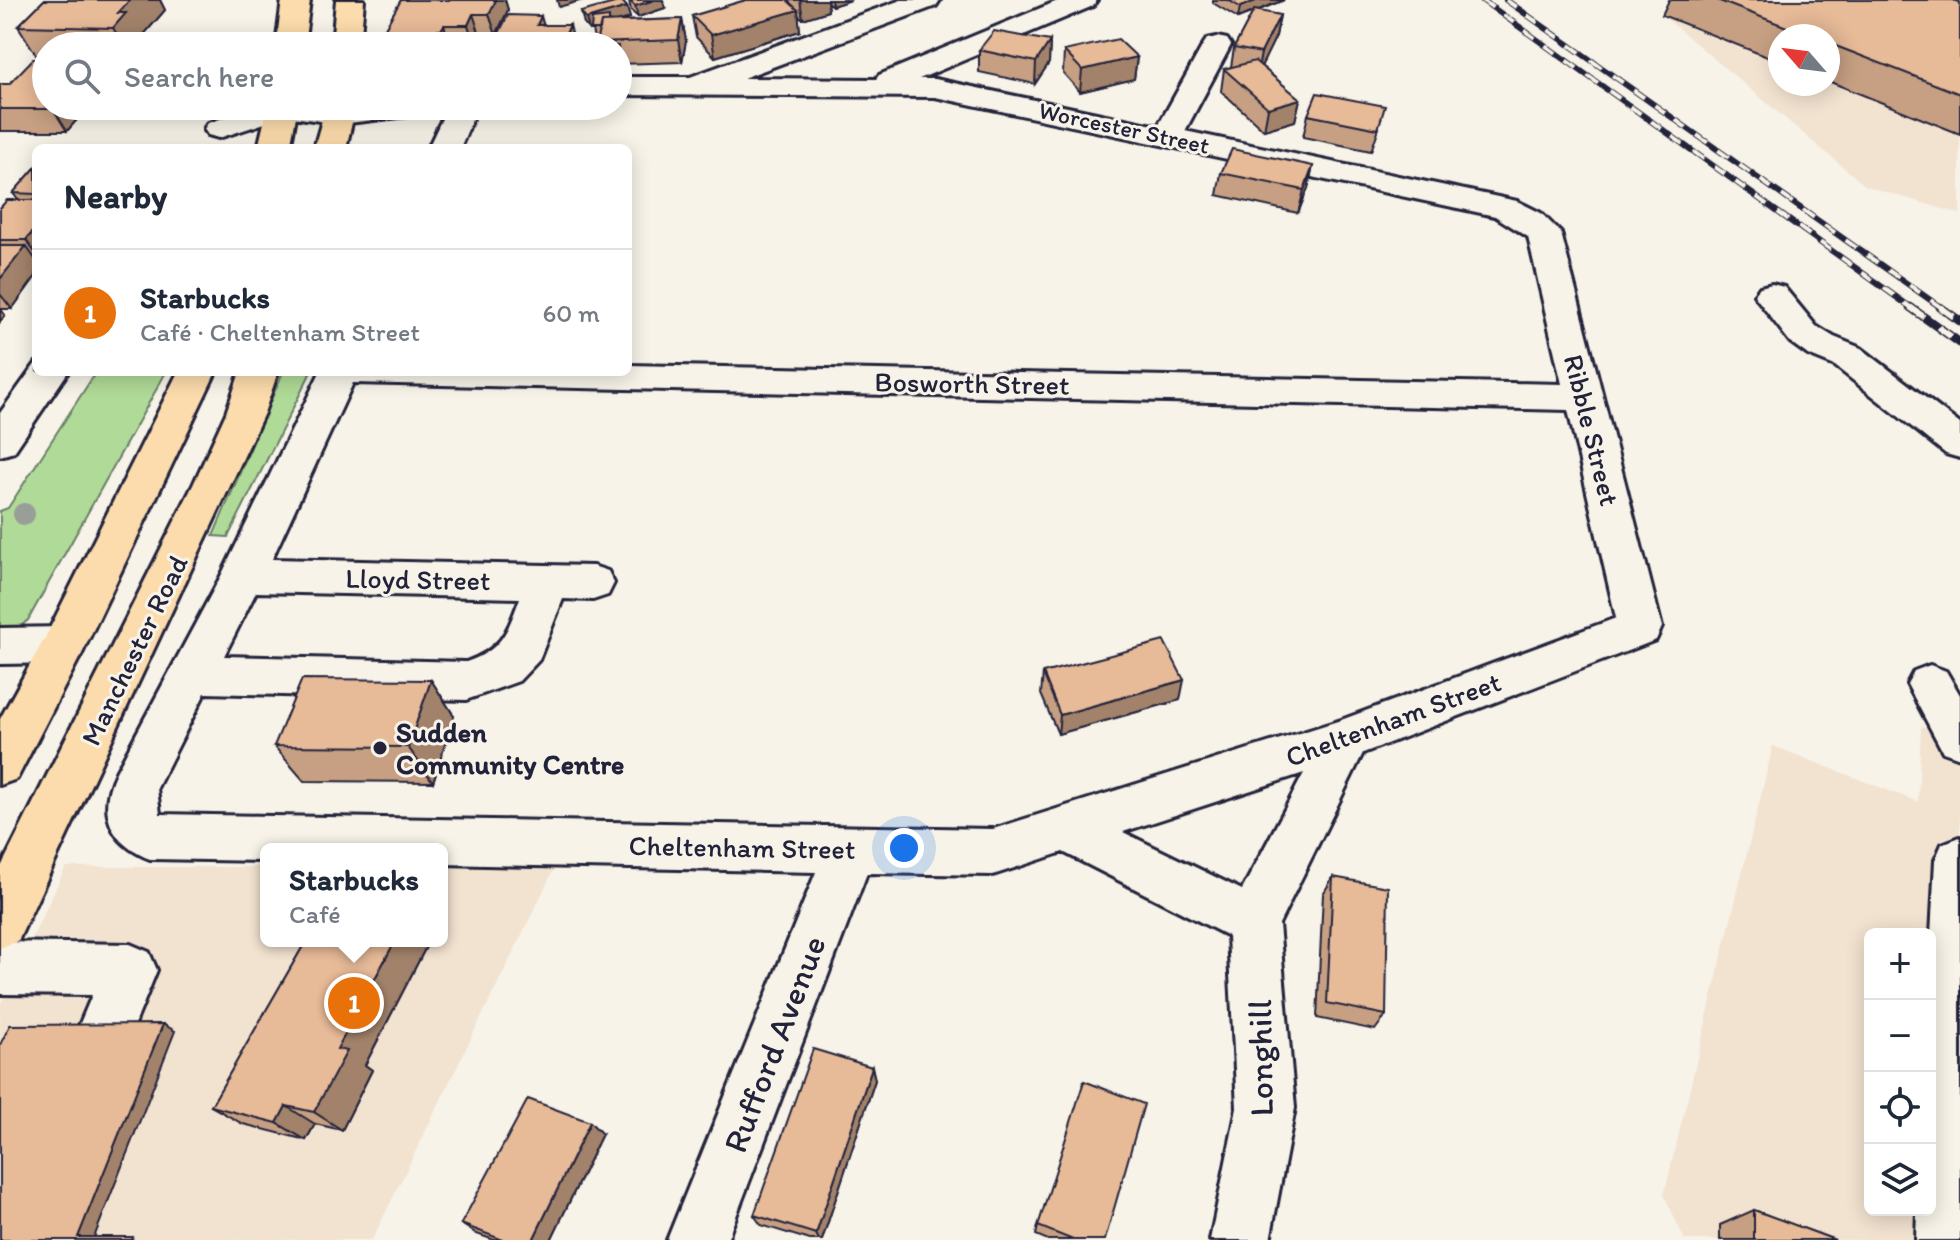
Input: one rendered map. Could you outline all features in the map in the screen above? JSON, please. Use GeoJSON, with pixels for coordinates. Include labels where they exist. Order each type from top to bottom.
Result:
{"type":"FeatureCollection","features":[{"type":"Feature","properties":{"kind":"highway"},"geometry":{"type":"LineString","coordinates":[[292,32],[296,0]]}},
{"type":"Feature","properties":{"kind":"highway"},"geometry":{"type":"LineString","coordinates":[[347,32],[350,0]]}},
{"type":"Feature","properties":{"kind":"highway"},"geometry":{"type":"LineString","coordinates":[[275,144],[281,120]]}},
{"type":"Feature","properties":{"kind":"highway"},"geometry":{"type":"LineString","coordinates":[[331,144],[337,120]]}},
{"type":"Feature","properties":{"kind":"highway"},"geometry":{"type":"LineString","coordinates":[[0,764],[64,645],[195,376]]}},
{"type":"Feature","properties":{"kind":"highway","name":"Manchester Road"},"geometry":{"type":"LineString","coordinates":[[0,923],[200,513],[245,413],[258,376]]}},
{"type":"Feature","properties":{"kind":"street"},"geometry":{"type":"LineString","coordinates":[[693,86],[925,0]]}},
{"type":"Feature","properties":{"kind":"street"},"geometry":{"type":"LineString","coordinates":[[872,88],[1083,0]]}},
{"type":"Feature","properties":{"kind":"street"},"geometry":{"type":"LineString","coordinates":[[1167,137],[1217,45]]}},
{"type":"Feature","properties":{"kind":"street","name":"Worcester Street"},"geometry":{"type":"LineString","coordinates":[[632,86],[935,88],[1505,208],[1529,220],[1544,233]]}},
{"type":"Feature","properties":{"kind":"street"},"geometry":{"type":"LineString","coordinates":[[217,128],[242,120]]}},
{"type":"Feature","properties":{"kind":"street"},"geometry":{"type":"LineString","coordinates":[[446,144],[457,120]]}},
{"type":"Feature","properties":{"kind":"street","name":"Ribble Street"},"geometry":{"type":"LineString","coordinates":[[1544,233],[1640,627]]}},
{"type":"Feature","properties":{"kind":"street"},"geometry":{"type":"LineString","coordinates":[[1772,295],[1803,334],[1821,346],[1848,357],[1960,444]]}},
{"type":"Feature","properties":{"kind":"street"},"geometry":{"type":"LineString","coordinates":[[0,442],[46,376]]}},
{"type":"Feature","properties":{"kind":"street","name":"Cheltenham Street"},"geometry":{"type":"LineString","coordinates":[[337,376],[243,575],[133,787],[133,821],[150,836],[993,852],[1346,739],[1640,627]]}},
{"type":"Feature","properties":{"kind":"street","name":"Bosworth Street"},"geometry":{"type":"LineString","coordinates":[[555,376],[1584,397]]}},
{"type":"Feature","properties":{"kind":"street","name":"Lloyd Street"},"geometry":{"type":"LineString","coordinates":[[243,575],[593,583]]}},
{"type":"Feature","properties":{"kind":"street"},"geometry":{"type":"LineString","coordinates":[[192,674],[466,681],[503,668],[523,647],[548,582]]}},
{"type":"Feature","properties":{"kind":"street"},"geometry":{"type":"LineString","coordinates":[[0,646],[64,645]]}},
{"type":"Feature","properties":{"kind":"street"},"geometry":{"type":"LineString","coordinates":[[1930,684],[1960,738]]}},
{"type":"Feature","properties":{"kind":"street"},"geometry":{"type":"LineString","coordinates":[[1066,829],[1253,922],[1346,739]]}},
{"type":"Feature","properties":{"kind":"street","name":"Rufford Avenue"},"geometry":{"type":"LineString","coordinates":[[697,1240],[851,848]]}},
{"type":"Feature","properties":{"kind":"street"},"geometry":{"type":"LineString","coordinates":[[1946,1240],[1960,860]]}},
{"type":"Feature","properties":{"kind":"street","name":"Longhill"},"geometry":{"type":"LineString","coordinates":[[1240,1240],[1266,1108],[1253,922]]}},
{"type":"Feature","properties":{"kind":"street"},"geometry":{"type":"LineString","coordinates":[[0,968],[130,970],[64,1128]]}},
{"type":"Feature","properties":{"kind":"shaded area"},"geometry":{"type":"Polygon","coordinates":[[[1684,0],[1960,0],[1960,214],[1866,186],[1662,15],[1684,0]]]}},
{"type":"Feature","properties":{"kind":"shaded area"},"geometry":{"type":"Polygon","coordinates":[[[1921,726],[1960,738],[1960,1240],[1685,1240],[1664,1195],[1773,746],[1918,802],[1921,726]]]}},
{"type":"Feature","properties":{"kind":"shaded area"},"geometry":{"type":"Polygon","coordinates":[[[66,867],[260,867],[260,947],[448,947],[448,867],[555,867],[372,1240],[0,1240],[0,1005],[66,867]]]}},
{"type":"Feature","properties":{"kind":"green space"},"geometry":{"type":"Polygon","coordinates":[[[93,376],[164,376],[28,620],[15,631],[0,631],[0,511],[8,508],[93,376]]]}},
{"type":"Feature","properties":{"kind":"green space"},"geometry":{"type":"Polygon","coordinates":[[[281,376],[309,376],[228,537],[213,536],[281,376]]]}},
{"type":"Feature","properties":{"kind":"building"},"geometry":{"type":"Polygon","coordinates":[[[44,0],[130,0],[118,13],[126,13],[113,28],[18,26],[44,0]]]}},
{"type":"Feature","properties":{"kind":"building"},"geometry":{"type":"Polygon","coordinates":[[[401,0],[496,0],[489,14],[473,14],[468,25],[444,25],[441,30],[384,30],[401,0]]]}},
{"type":"Feature","properties":{"kind":"building"},"geometry":{"type":"Polygon","coordinates":[[[629,0],[654,0],[635,6],[629,0]]]}},
{"type":"Feature","properties":{"kind":"building"},"geometry":{"type":"Polygon","coordinates":[[[746,0],[787,0],[798,10],[711,35],[692,16],[746,0]]]}},
{"type":"Feature","properties":{"kind":"building"},"geometry":{"type":"Polygon","coordinates":[[[1228,0],[1258,0],[1240,7],[1228,0]]]}},
{"type":"Feature","properties":{"kind":"building"},"geometry":{"type":"Polygon","coordinates":[[[1717,0],[1960,2],[1960,94],[1840,48],[1840,24],[1779,24],[1717,0]]]}},
{"type":"Feature","properties":{"kind":"building"},"geometry":{"type":"Polygon","coordinates":[[[622,1],[627,7],[586,19],[581,12],[622,1]]]}},
{"type":"Feature","properties":{"kind":"building"},"geometry":{"type":"Polygon","coordinates":[[[1254,10],[1280,15],[1261,53],[1234,48],[1254,10]]]}},
{"type":"Feature","properties":{"kind":"building"},"geometry":{"type":"Polygon","coordinates":[[[508,15],[541,16],[537,25],[570,25],[567,32],[500,32],[508,15]]]}},
{"type":"Feature","properties":{"kind":"building"},"geometry":{"type":"Polygon","coordinates":[[[609,17],[609,22],[601,22],[600,30],[591,30],[592,19],[609,17]]]}},
{"type":"Feature","properties":{"kind":"building"},"geometry":{"type":"Polygon","coordinates":[[[682,19],[678,40],[632,42],[632,32],[599,32],[601,22],[682,19]]]}},
{"type":"Feature","properties":{"kind":"building"},"geometry":{"type":"Polygon","coordinates":[[[994,31],[1050,41],[1036,62],[979,50],[994,31]]]}},
{"type":"Feature","properties":{"kind":"building"},"geometry":{"type":"Polygon","coordinates":[[[1118,39],[1137,57],[1082,70],[1064,51],[1118,39]]]}},
{"type":"Feature","properties":{"kind":"building"},"geometry":{"type":"Polygon","coordinates":[[[32,60],[32,109],[0,109],[0,84],[9,84],[32,60]]]}},
{"type":"Feature","properties":{"kind":"building"},"geometry":{"type":"Polygon","coordinates":[[[1255,61],[1300,99],[1268,108],[1224,69],[1255,61]]]}},
{"type":"Feature","properties":{"kind":"building"},"geometry":{"type":"Polygon","coordinates":[[[1317,93],[1385,106],[1378,129],[1308,115],[1317,93]]]}},
{"type":"Feature","properties":{"kind":"building"},"geometry":{"type":"Polygon","coordinates":[[[1232,149],[1313,166],[1304,190],[1221,173],[1232,149]]]}},
{"type":"Feature","properties":{"kind":"building"},"geometry":{"type":"Polygon","coordinates":[[[32,172],[32,194],[13,193],[32,172]]]}},
{"type":"Feature","properties":{"kind":"building"},"geometry":{"type":"Polygon","coordinates":[[[7,200],[32,200],[32,233],[26,240],[0,240],[0,208],[7,200]]]}},
{"type":"Feature","properties":{"kind":"building"},"geometry":{"type":"Polygon","coordinates":[[[0,246],[26,246],[0,279],[0,246]]]}},
{"type":"Feature","properties":{"kind":"building"},"geometry":{"type":"Polygon","coordinates":[[[1164,641],[1184,680],[1060,715],[1043,673],[1164,641]]]}},
{"type":"Feature","properties":{"kind":"building"},"geometry":{"type":"Polygon","coordinates":[[[302,679],[431,680],[408,747],[274,746],[302,679]]]}},
{"type":"Feature","properties":{"kind":"building"},"geometry":{"type":"Polygon","coordinates":[[[1333,877],[1388,887],[1386,1015],[1327,1003],[1333,877]]]}},
{"type":"Feature","properties":{"kind":"building"},"geometry":{"type":"Polygon","coordinates":[[[303,947],[392,947],[337,1049],[347,1051],[314,1112],[286,1106],[277,1123],[211,1106],[303,947]]]}},
{"type":"Feature","properties":{"kind":"building"},"geometry":{"type":"Polygon","coordinates":[[[163,1024],[78,1237],[133,1237],[132,1240],[0,1240],[0,1045],[10,1025],[163,1024]]]}},
{"type":"Feature","properties":{"kind":"building"},"geometry":{"type":"Polygon","coordinates":[[[813,1049],[872,1067],[816,1234],[754,1215],[813,1049]]]}},
{"type":"Feature","properties":{"kind":"building"},"geometry":{"type":"Polygon","coordinates":[[[1084,1081],[1144,1104],[1105,1240],[1073,1240],[1038,1226],[1084,1081]]]}},
{"type":"Feature","properties":{"kind":"building"},"geometry":{"type":"Polygon","coordinates":[[[528,1099],[590,1122],[533,1240],[503,1240],[461,1224],[528,1099]]]}},
{"type":"Feature","properties":{"kind":"building"},"geometry":{"type":"Polygon","coordinates":[[[1754,1210],[1835,1240],[1754,1240],[1754,1210]]]}},
{"type":"Feature","properties":{"kind":"railway"},"geometry":{"type":"LineString","coordinates":[[1482,0],[1913,309]]}},
{"type":"Feature","properties":{"kind":"railway"},"geometry":{"type":"LineString","coordinates":[[1506,0],[1943,309]]}},
{"type":"Feature","properties":{"kind":"railway"},"geometry":{"type":"LineString","coordinates":[[1910,307],[1960,343]]}},
{"type":"Feature","properties":{"kind":"railway"},"geometry":{"type":"LineString","coordinates":[[1940,307],[1960,321]]}},
{"type":"Feature","properties":{"kind":"place","name":"Sudden Community Centre"},"geometry":{"type":"Point","coordinates":[380,748]}},
{"type":"Feature","properties":{"kind":"place","name":"Starbucks"},"geometry":{"type":"Point","coordinates":[354,1003]}}]}
